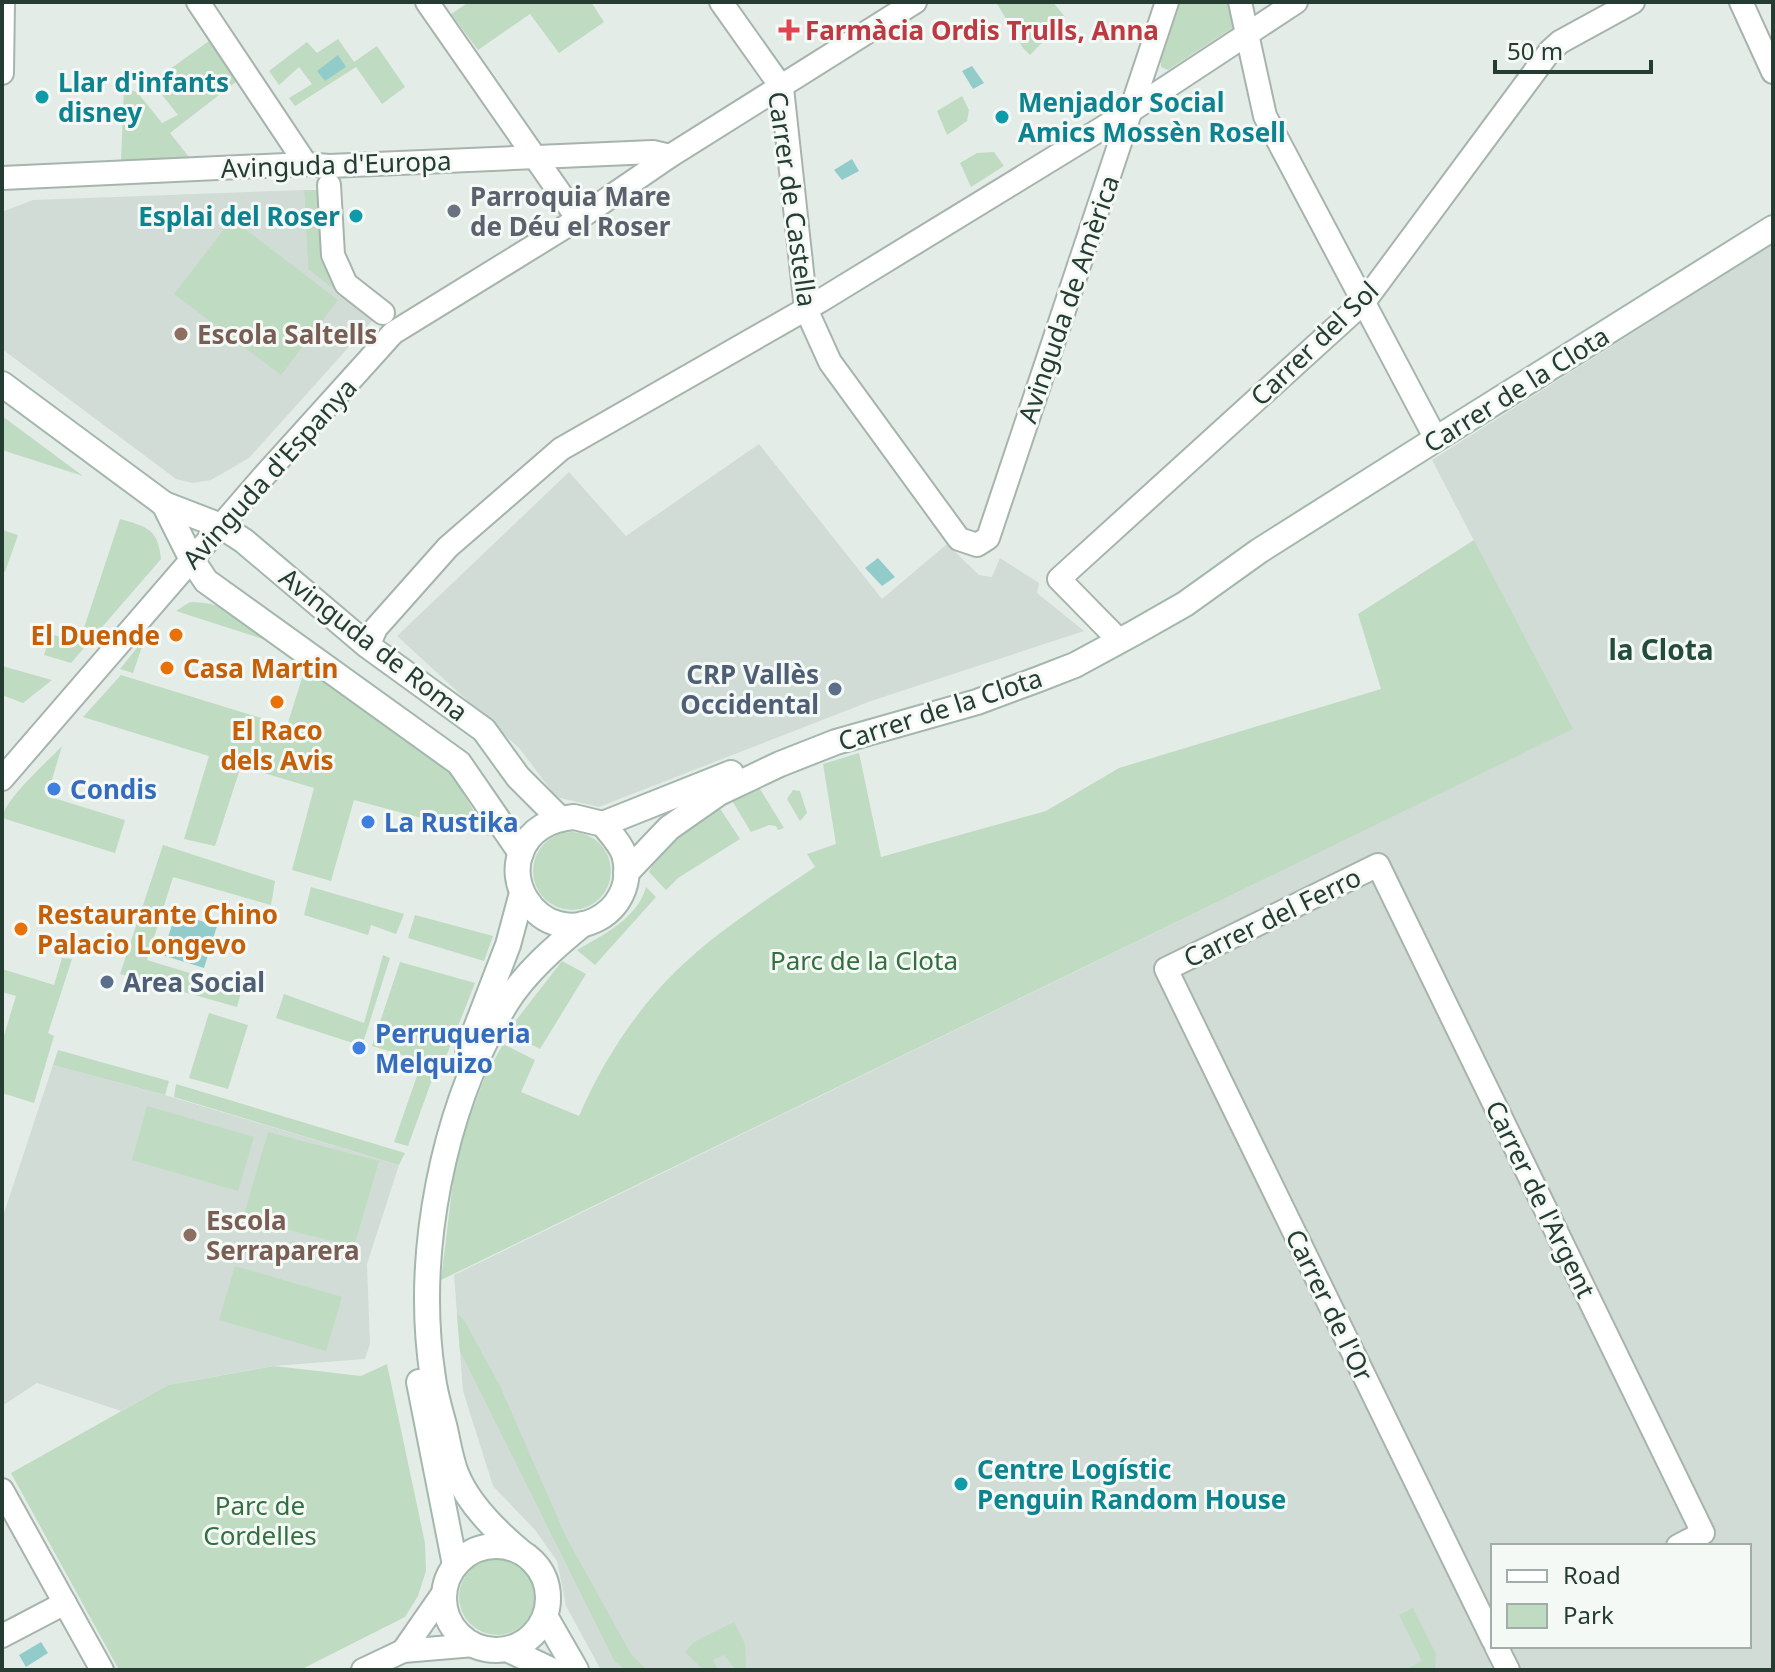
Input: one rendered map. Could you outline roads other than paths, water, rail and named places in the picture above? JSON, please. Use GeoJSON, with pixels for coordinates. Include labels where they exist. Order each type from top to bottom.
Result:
{"type":"FeatureCollection","features":[{"type":"Feature","properties":{"kind":"street"},"geometry":{"type":"LineString","coordinates":[[2,73],[3,2]]}},
{"type":"Feature","properties":{"kind":"street"},"geometry":{"type":"LineString","coordinates":[[198,2],[306,164]]}},
{"type":"Feature","properties":{"kind":"street"},"geometry":{"type":"LineString","coordinates":[[427,2],[578,219]]}},
{"type":"Feature","properties":{"kind":"street","name":"Carrer de Castella"},"geometry":{"type":"LineString","coordinates":[[721,2],[782,88],[806,309],[830,362],[959,539],[977,545]]}},
{"type":"Feature","properties":{"kind":"street","name":"Avinguda d'Espanya"},"geometry":{"type":"LineString","coordinates":[[2,779],[393,333],[578,219],[670,156],[915,2]]}},
{"type":"Feature","properties":{"kind":"street","name":"Avinguda de Amèrica"},"geometry":{"type":"LineString","coordinates":[[977,545],[988,538],[1131,100],[1167,2]]}},
{"type":"Feature","properties":{"kind":"street"},"geometry":{"type":"LineString","coordinates":[[1240,2],[1265,116],[1436,439]]}},
{"type":"Feature","properties":{"kind":"street"},"geometry":{"type":"LineString","coordinates":[[368,646],[376,628],[448,547],[561,449],[806,309],[1131,100],[1296,2]]}},
{"type":"Feature","properties":{"kind":"street","name":"Carrer del Sol"},"geometry":{"type":"LineString","coordinates":[[1112,633],[1059,579],[1364,302],[1550,51],[1560,42],[1633,2]]}},
{"type":"Feature","properties":{"kind":"street"},"geometry":{"type":"LineString","coordinates":[[1741,2],[1773,72]]}},
{"type":"Feature","properties":{"kind":"street","name":"Avinguda d'Europa"},"geometry":{"type":"LineString","coordinates":[[2,178],[531,155],[653,152],[670,156]]}},
{"type":"Feature","properties":{"kind":"street"},"geometry":{"type":"LineString","coordinates":[[329,185],[333,255],[346,284],[383,313]]}},
{"type":"Feature","properties":{"kind":"street","name":"Carrer de la Clota"},"geometry":{"type":"LineString","coordinates":[[792,753],[977,702],[1075,665],[1185,604],[1259,551],[1773,228]]}},
{"type":"Feature","properties":{"kind":"street","name":"Avinguda de Roma"},"geometry":{"type":"LineString","coordinates":[[2,384],[164,504],[221,526],[282,571],[368,646],[484,730],[518,777],[559,818]]}},
{"type":"Feature","properties":{"kind":"street","name":"Avinguda de Roma"},"geometry":{"type":"LineString","coordinates":[[164,504],[206,581],[459,763],[521,853]]}},
{"type":"Feature","properties":{"kind":"street","name":"Carrer de la Clota"},"geometry":{"type":"LineString","coordinates":[[603,824],[765,765],[853,724],[1000,680],[1112,633],[1259,551]]}},
{"type":"Feature","properties":{"kind":"street","name":"Carrer de la Clota"},"geometry":{"type":"LineString","coordinates":[[626,873],[669,828],[765,765]]}},
{"type":"Feature","properties":{"kind":"street"},"geometry":{"type":"LineString","coordinates":[[574,817],[603,824],[623,851],[626,873],[619,899],[608,912],[594,921],[562,925],[545,919],[531,908],[522,893],[518,880],[521,853],[536,831],[559,818],[574,817]]}},
{"type":"Feature","properties":{"kind":"street","name":"Carrer del Ferro"},"geometry":{"type":"LineString","coordinates":[[1166,969],[1378,865]]}},
{"type":"Feature","properties":{"kind":"street","name":"Carrer de l'Argent"},"geometry":{"type":"LineString","coordinates":[[1378,865],[1703,1533],[1682,1544]]}},
{"type":"Feature","properties":{"kind":"street"},"geometry":{"type":"LineString","coordinates":[[455,1565],[417,1370],[414,1271],[426,1181],[450,1094],[508,945],[522,893]]}},
{"type":"Feature","properties":{"kind":"street"},"geometry":{"type":"LineString","coordinates":[[444,1592],[450,1623],[460,1636],[474,1645],[492,1650],[507,1649],[523,1642],[536,1631],[545,1616],[548,1602],[541,1573],[533,1561],[482,1514],[456,1474],[433,1378],[427,1293],[433,1216],[448,1144],[468,1083],[508,1001],[554,948],[583,924]]}},
{"type":"Feature","properties":{"kind":"street","name":"Carrer de l'Or"},"geometry":{"type":"LineString","coordinates":[[1166,969],[1491,1636]]}},
{"type":"Feature","properties":{"kind":"street"},"geometry":{"type":"LineString","coordinates":[[2,1490],[102,1670]]}},
{"type":"Feature","properties":{"kind":"street"},"geometry":{"type":"LineString","coordinates":[[403,1651],[444,1592],[455,1565],[466,1555],[479,1549],[507,1547],[521,1552]]}},
{"type":"Feature","properties":{"kind":"street"},"geometry":{"type":"LineString","coordinates":[[2,1636],[65,1603]]}},
{"type":"Feature","properties":{"kind":"street"},"geometry":{"type":"LineString","coordinates":[[545,1616],[576,1670]]}},
{"type":"Feature","properties":{"kind":"street"},"geometry":{"type":"LineString","coordinates":[[363,1670],[403,1651],[474,1645]]}},
{"type":"Feature","properties":{"kind":"street","name":"Carrer de l'Or"},"geometry":{"type":"LineString","coordinates":[[1497,1648],[1508,1670]]}},
{"type":"Feature","properties":{"kind":"street"},"geometry":{"type":"LineString","coordinates":[[507,1649],[551,1670]]}},
{"type":"Feature","properties":{"kind":"water"},"geometry":{"type":"Polygon","coordinates":[[[338,55],[346,67],[325,81],[317,71],[338,55]]]}},
{"type":"Feature","properties":{"kind":"water"},"geometry":{"type":"Polygon","coordinates":[[[972,66],[984,83],[973,89],[962,71],[972,66]]]}},
{"type":"Feature","properties":{"kind":"water"},"geometry":{"type":"Polygon","coordinates":[[[852,159],[859,171],[842,180],[834,170],[852,159]]]}},
{"type":"Feature","properties":{"kind":"water"},"geometry":{"type":"Polygon","coordinates":[[[878,558],[895,577],[882,586],[865,568],[878,558]]]}},
{"type":"Feature","properties":{"kind":"water"},"geometry":{"type":"Polygon","coordinates":[[[176,913],[217,926],[204,968],[162,955],[176,913]]]}},
{"type":"Feature","properties":{"kind":"water"},"geometry":{"type":"Polygon","coordinates":[[[41,1642],[48,1653],[26,1667],[19,1655],[41,1642]]]}},
{"type":"Feature","properties":{"kind":"place","name":"Farmàcia Ordis Trulls, Anna"},"geometry":{"type":"Point","coordinates":[789,30]}},
{"type":"Feature","properties":{"kind":"place","name":"Llar d'infants disney"},"geometry":{"type":"Point","coordinates":[42,97]}},
{"type":"Feature","properties":{"kind":"place","name":"Menjador Social Amics Mossèn Rosell"},"geometry":{"type":"Point","coordinates":[1002,117]}},
{"type":"Feature","properties":{"kind":"place","name":"Parroquia Mare de Déu el Roser"},"geometry":{"type":"Point","coordinates":[454,211]}},
{"type":"Feature","properties":{"kind":"place","name":"Esplai del Roser"},"geometry":{"type":"Point","coordinates":[356,216]}},
{"type":"Feature","properties":{"kind":"place","name":"Escola Saltells"},"geometry":{"type":"Point","coordinates":[181,334]}},
{"type":"Feature","properties":{"kind":"place","name":"El Duende"},"geometry":{"type":"Point","coordinates":[176,635]}},
{"type":"Feature","properties":{"kind":"place","name":"Casa Martin"},"geometry":{"type":"Point","coordinates":[167,668]}},
{"type":"Feature","properties":{"kind":"place","name":"CRP Vallès Occidental"},"geometry":{"type":"Point","coordinates":[835,689]}},
{"type":"Feature","properties":{"kind":"place","name":"El Raco dels Avis"},"geometry":{"type":"Point","coordinates":[277,702]}},
{"type":"Feature","properties":{"kind":"place","name":"Condis"},"geometry":{"type":"Point","coordinates":[54,789]}},
{"type":"Feature","properties":{"kind":"place","name":"La Rustika"},"geometry":{"type":"Point","coordinates":[368,822]}},
{"type":"Feature","properties":{"kind":"place","name":"Restaurante Chino Palacio Longevo"},"geometry":{"type":"Point","coordinates":[21,929]}},
{"type":"Feature","properties":{"kind":"place","name":"Area Social"},"geometry":{"type":"Point","coordinates":[107,982]}},
{"type":"Feature","properties":{"kind":"place","name":"Perruqueria Melquizo"},"geometry":{"type":"Point","coordinates":[359,1048]}},
{"type":"Feature","properties":{"kind":"place","name":"Escola Serraparera"},"geometry":{"type":"Point","coordinates":[190,1235]}},
{"type":"Feature","properties":{"kind":"place","name":"Centre Logístic Penguin Random House"},"geometry":{"type":"Point","coordinates":[961,1484]}},
{"type":"Feature","properties":{"kind":"district","name":"la Clota"},"geometry":{"type":"Point","coordinates":[1661,649]}},
{"type":"Feature","properties":{"kind":"park label","name":"Parc de la Clota"},"geometry":{"type":"Point","coordinates":[864,960]}},
{"type":"Feature","properties":{"kind":"park label","name":"Parc de Cordelles"},"geometry":{"type":"Point","coordinates":[260,1520]}}]}
